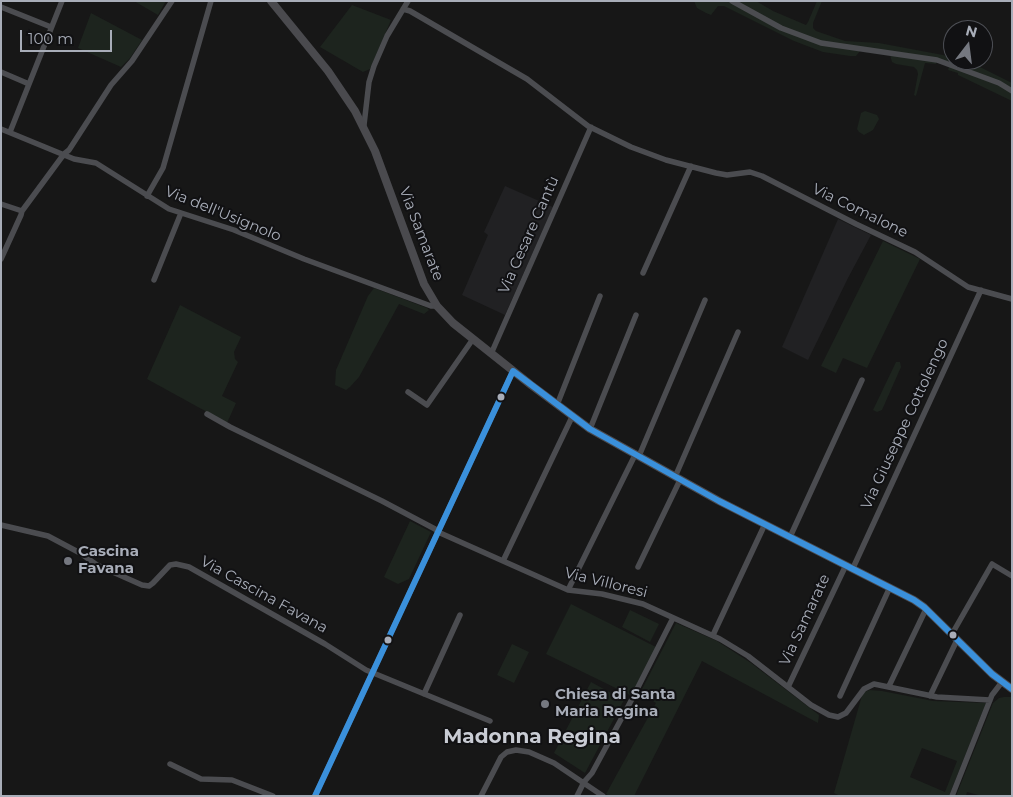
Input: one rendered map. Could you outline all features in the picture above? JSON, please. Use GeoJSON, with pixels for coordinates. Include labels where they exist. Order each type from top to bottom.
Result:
{"type":"FeatureCollection","features":[{"type":"Feature","properties":{"kind":"street"},"geometry":{"type":"LineString","coordinates":[[10,132],[62,1]]}},
{"type":"Feature","properties":{"kind":"street"},"geometry":{"type":"LineString","coordinates":[[1,259],[22,211],[64,154],[69,150],[111,86],[132,61],[172,1]]}},
{"type":"Feature","properties":{"kind":"street"},"geometry":{"type":"LineString","coordinates":[[147,196],[162,171],[211,1]]}},
{"type":"Feature","properties":{"kind":"street","name":"Via Samarate"},"geometry":{"type":"LineString","coordinates":[[271,1],[328,70],[364,125],[378,158],[419,272],[437,306],[449,318],[491,354],[590,429],[765,524],[912,598],[926,609],[1002,682],[1012,689]]}},
{"type":"Feature","properties":{"kind":"street","name":"Via Samarate"},"geometry":{"type":"LineString","coordinates":[[364,125],[369,82],[374,66],[383,44],[408,1]]}},
{"type":"Feature","properties":{"kind":"street"},"geometry":{"type":"LineString","coordinates":[[732,1],[781,28],[820,43],[937,60],[999,83],[1012,91]]}},
{"type":"Feature","properties":{"kind":"street"},"geometry":{"type":"LineString","coordinates":[[1,8],[51,27]]}},
{"type":"Feature","properties":{"kind":"street","name":"Via Comalone"},"geometry":{"type":"LineString","coordinates":[[403,9],[410,11],[527,79],[591,127],[645,154],[727,175],[750,172],[762,176],[915,252],[968,286],[1012,299]]}},
{"type":"Feature","properties":{"kind":"street"},"geometry":{"type":"LineString","coordinates":[[1,72],[29,84]]}},
{"type":"Feature","properties":{"kind":"street","name":"Via Cesare Cantù"},"geometry":{"type":"LineString","coordinates":[[491,354],[591,127]]}},
{"type":"Feature","properties":{"kind":"street","name":"Via dell'Usignolo"},"geometry":{"type":"LineString","coordinates":[[1,128],[76,160],[96,163],[168,209],[234,230],[304,259],[431,306],[437,306]]}},
{"type":"Feature","properties":{"kind":"street"},"geometry":{"type":"LineString","coordinates":[[643,273],[691,166]]}},
{"type":"Feature","properties":{"kind":"street"},"geometry":{"type":"LineString","coordinates":[[1,204],[22,211]]}},
{"type":"Feature","properties":{"kind":"street"},"geometry":{"type":"LineString","coordinates":[[154,280],[181,213]]}},
{"type":"Feature","properties":{"kind":"street","name":"Via Giuseppe Cottolengo"},"geometry":{"type":"LineString","coordinates":[[850,567],[981,290]]}},
{"type":"Feature","properties":{"kind":"street"},"geometry":{"type":"LineString","coordinates":[[557,405],[600,296]]}},
{"type":"Feature","properties":{"kind":"street"},"geometry":{"type":"LineString","coordinates":[[568,590],[637,456],[705,300]]}},
{"type":"Feature","properties":{"kind":"street"},"geometry":{"type":"LineString","coordinates":[[590,429],[636,315]]}},
{"type":"Feature","properties":{"kind":"street"},"geometry":{"type":"LineString","coordinates":[[638,567],[678,478],[738,332]]}},
{"type":"Feature","properties":{"kind":"street"},"geometry":{"type":"LineString","coordinates":[[408,392],[427,405],[473,339]]}},
{"type":"Feature","properties":{"kind":"street"},"geometry":{"type":"LineString","coordinates":[[315,796],[513,371]]}},
{"type":"Feature","properties":{"kind":"street"},"geometry":{"type":"LineString","coordinates":[[790,537],[862,380]]}},
{"type":"Feature","properties":{"kind":"street","name":"Via Villoresi"},"geometry":{"type":"LineString","coordinates":[[207,414],[382,501],[438,532],[568,590],[602,594],[637,602],[713,636],[742,652],[815,708],[835,717],[846,713],[866,687],[874,684],[930,696],[990,700]]}},
{"type":"Feature","properties":{"kind":"street"},"geometry":{"type":"LineString","coordinates":[[503,561],[572,417]]}},
{"type":"Feature","properties":{"kind":"street"},"geometry":{"type":"LineString","coordinates":[[713,636],[765,524]]}},
{"type":"Feature","properties":{"kind":"street","name":"Via Cascina Favana"},"geometry":{"type":"LineString","coordinates":[[1,525],[48,536],[80,552],[97,565],[142,585],[148,586],[153,583],[170,565],[176,564],[189,567],[325,644],[366,670],[490,721]]}},
{"type":"Feature","properties":{"kind":"street"},"geometry":{"type":"LineString","coordinates":[[930,696],[955,637],[992,564],[1012,576]]}},
{"type":"Feature","properties":{"kind":"street","name":"Via Samarate"},"geometry":{"type":"LineString","coordinates":[[788,687],[850,567]]}},
{"type":"Feature","properties":{"kind":"street"},"geometry":{"type":"LineString","coordinates":[[840,696],[890,587]]}},
{"type":"Feature","properties":{"kind":"street"},"geometry":{"type":"LineString","coordinates":[[888,686],[926,609]]}},
{"type":"Feature","properties":{"kind":"street"},"geometry":{"type":"LineString","coordinates":[[424,694],[460,615]]}},
{"type":"Feature","properties":{"kind":"street"},"geometry":{"type":"LineString","coordinates":[[577,796],[584,782],[592,773],[673,618]]}},
{"type":"Feature","properties":{"kind":"street"},"geometry":{"type":"LineString","coordinates":[[952,796],[990,700],[994,691],[1002,682]]}},
{"type":"Feature","properties":{"kind":"street"},"geometry":{"type":"LineString","coordinates":[[481,796],[498,761],[507,752],[519,750],[540,757],[566,770],[603,796]]}},
{"type":"Feature","properties":{"kind":"street"},"geometry":{"type":"LineString","coordinates":[[170,764],[201,779],[226,779],[273,796]]}},
{"type":"Feature","properties":{"kind":"shaded area"},"geometry":{"type":"Polygon","coordinates":[[[134,1],[166,1],[158,15],[134,1]]]}},
{"type":"Feature","properties":{"kind":"shaded area"},"geometry":{"type":"Polygon","coordinates":[[[694,1],[756,1],[773,11],[806,25],[817,1],[822,1],[813,23],[813,28],[816,31],[845,41],[879,43],[943,55],[943,61],[938,59],[936,64],[925,63],[916,96],[914,95],[917,70],[914,67],[892,62],[890,55],[860,51],[856,56],[850,56],[823,52],[794,41],[724,6],[718,6],[711,15],[697,8],[694,1]]]}},
{"type":"Feature","properties":{"kind":"shaded area"},"geometry":{"type":"Polygon","coordinates":[[[352,5],[391,20],[370,69],[363,72],[320,47],[352,5]]]}},
{"type":"Feature","properties":{"kind":"shaded area"},"geometry":{"type":"Polygon","coordinates":[[[91,13],[142,40],[130,58],[121,67],[78,48],[91,13]]]}},
{"type":"Feature","properties":{"kind":"shaded area"},"geometry":{"type":"Polygon","coordinates":[[[948,70],[986,70],[1012,83],[1012,101],[958,75],[958,73],[948,70]]]}},
{"type":"Feature","properties":{"kind":"shaded area"},"geometry":{"type":"Polygon","coordinates":[[[865,111],[877,115],[879,119],[873,130],[864,135],[857,129],[861,113],[865,111]]]}},
{"type":"Feature","properties":{"kind":"shaded area"},"geometry":{"type":"Polygon","coordinates":[[[505,186],[553,207],[505,315],[462,295],[488,235],[484,232],[505,186]]]}},
{"type":"Feature","properties":{"kind":"shaded area"},"geometry":{"type":"Polygon","coordinates":[[[838,219],[871,235],[808,360],[782,347],[838,219]]]}},
{"type":"Feature","properties":{"kind":"shaded area"},"geometry":{"type":"Polygon","coordinates":[[[883,241],[920,259],[867,368],[843,358],[836,373],[821,366],[883,241]]]}},
{"type":"Feature","properties":{"kind":"shaded area"},"geometry":{"type":"Polygon","coordinates":[[[374,288],[429,310],[424,314],[399,304],[359,377],[346,390],[335,385],[336,370],[368,296],[374,288]]]}},
{"type":"Feature","properties":{"kind":"shaded area"},"geometry":{"type":"Polygon","coordinates":[[[180,305],[241,337],[234,352],[235,359],[238,362],[222,396],[236,403],[227,423],[147,379],[180,305]]]}},
{"type":"Feature","properties":{"kind":"shaded area"},"geometry":{"type":"Polygon","coordinates":[[[896,362],[900,362],[901,367],[882,410],[877,412],[873,410],[896,362]]]}},
{"type":"Feature","properties":{"kind":"shaded area"},"geometry":{"type":"Polygon","coordinates":[[[410,521],[431,532],[409,579],[398,584],[384,577],[410,521]]]}},
{"type":"Feature","properties":{"kind":"shaded area"},"geometry":{"type":"Polygon","coordinates":[[[571,604],[656,647],[632,696],[546,654],[571,604]]]}},
{"type":"Feature","properties":{"kind":"shaded area"},"geometry":{"type":"Polygon","coordinates":[[[630,610],[659,624],[650,642],[622,627],[630,610]]]}},
{"type":"Feature","properties":{"kind":"shaded area"},"geometry":{"type":"Polygon","coordinates":[[[676,623],[717,641],[751,663],[819,715],[818,723],[702,661],[634,796],[609,796],[606,794],[656,703],[640,693],[676,623]]]}},
{"type":"Feature","properties":{"kind":"shaded area"},"geometry":{"type":"Polygon","coordinates":[[[512,644],[529,652],[514,683],[497,675],[512,644]]]}},
{"type":"Feature","properties":{"kind":"shaded area"},"geometry":{"type":"Polygon","coordinates":[[[591,682],[624,700],[585,773],[554,753],[591,682]]]}},
{"type":"Feature","properties":{"kind":"shaded area"},"geometry":{"type":"Polygon","coordinates":[[[870,690],[882,691],[933,701],[986,703],[949,796],[840,796],[834,793],[863,692],[870,690]],[[922,748],[910,777],[945,792],[957,761],[922,748]]]}},
{"type":"Feature","properties":{"kind":"shaded area"},"geometry":{"type":"Polygon","coordinates":[[[1012,697],[1012,796],[982,796],[967,792],[966,796],[956,796],[993,703],[999,698],[1012,697]]]}},
{"type":"Feature","properties":{"kind":"transit line"},"geometry":{"type":"LineString","coordinates":[[315,796],[513,371],[590,429],[719,501],[914,600],[924,607],[992,674],[1012,689]]}},
{"type":"Feature","properties":{"kind":"place","name":"Cascina Favana"},"geometry":{"type":"Point","coordinates":[68,561]}},
{"type":"Feature","properties":{"kind":"place","name":"Chiesa di Santa Maria Regina"},"geometry":{"type":"Point","coordinates":[545,704]}},
{"type":"Feature","properties":{"kind":"district","name":"Madonna Regina"},"geometry":{"type":"Point","coordinates":[532,737]}}]}
